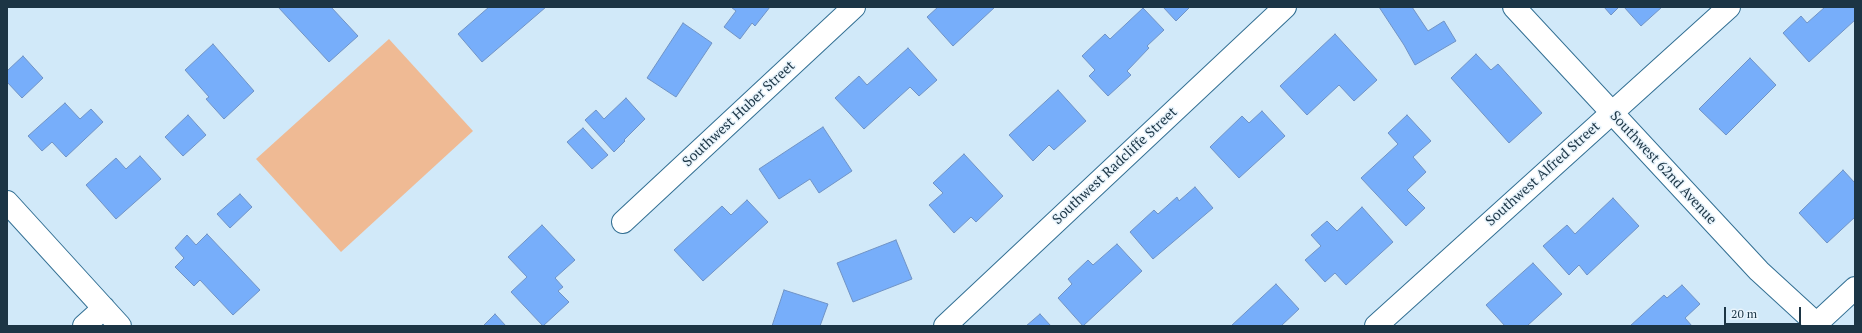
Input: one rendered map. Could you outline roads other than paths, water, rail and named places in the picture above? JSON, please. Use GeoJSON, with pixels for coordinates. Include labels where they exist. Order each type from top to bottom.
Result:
{"type":"FeatureCollection","features":[{"type":"Feature","properties":{"kind":"street","name":"Southwest Huber Street"},"geometry":{"type":"LineString","coordinates":[[624,222],[854,7]]}},
{"type":"Feature","properties":{"kind":"street","name":"Southwest Radcliffe Street"},"geometry":{"type":"LineString","coordinates":[[945,326],[1285,7]]}},
{"type":"Feature","properties":{"kind":"street","name":"Southwest 62nd Avenue"},"geometry":{"type":"LineString","coordinates":[[1514,7],[1758,271],[1816,325]]}},
{"type":"Feature","properties":{"kind":"street","name":"Southwest Alfred Street"},"geometry":{"type":"LineString","coordinates":[[1376,326],[1729,7]]}},
{"type":"Feature","properties":{"kind":"street"},"geometry":{"type":"LineString","coordinates":[[7,202],[120,326]]}},
{"type":"Feature","properties":{"kind":"street"},"geometry":{"type":"LineString","coordinates":[[1816,325],[1855,288]]}},
{"type":"Feature","properties":{"kind":"street"},"geometry":{"type":"LineString","coordinates":[[84,326],[104,308]]}}]}
